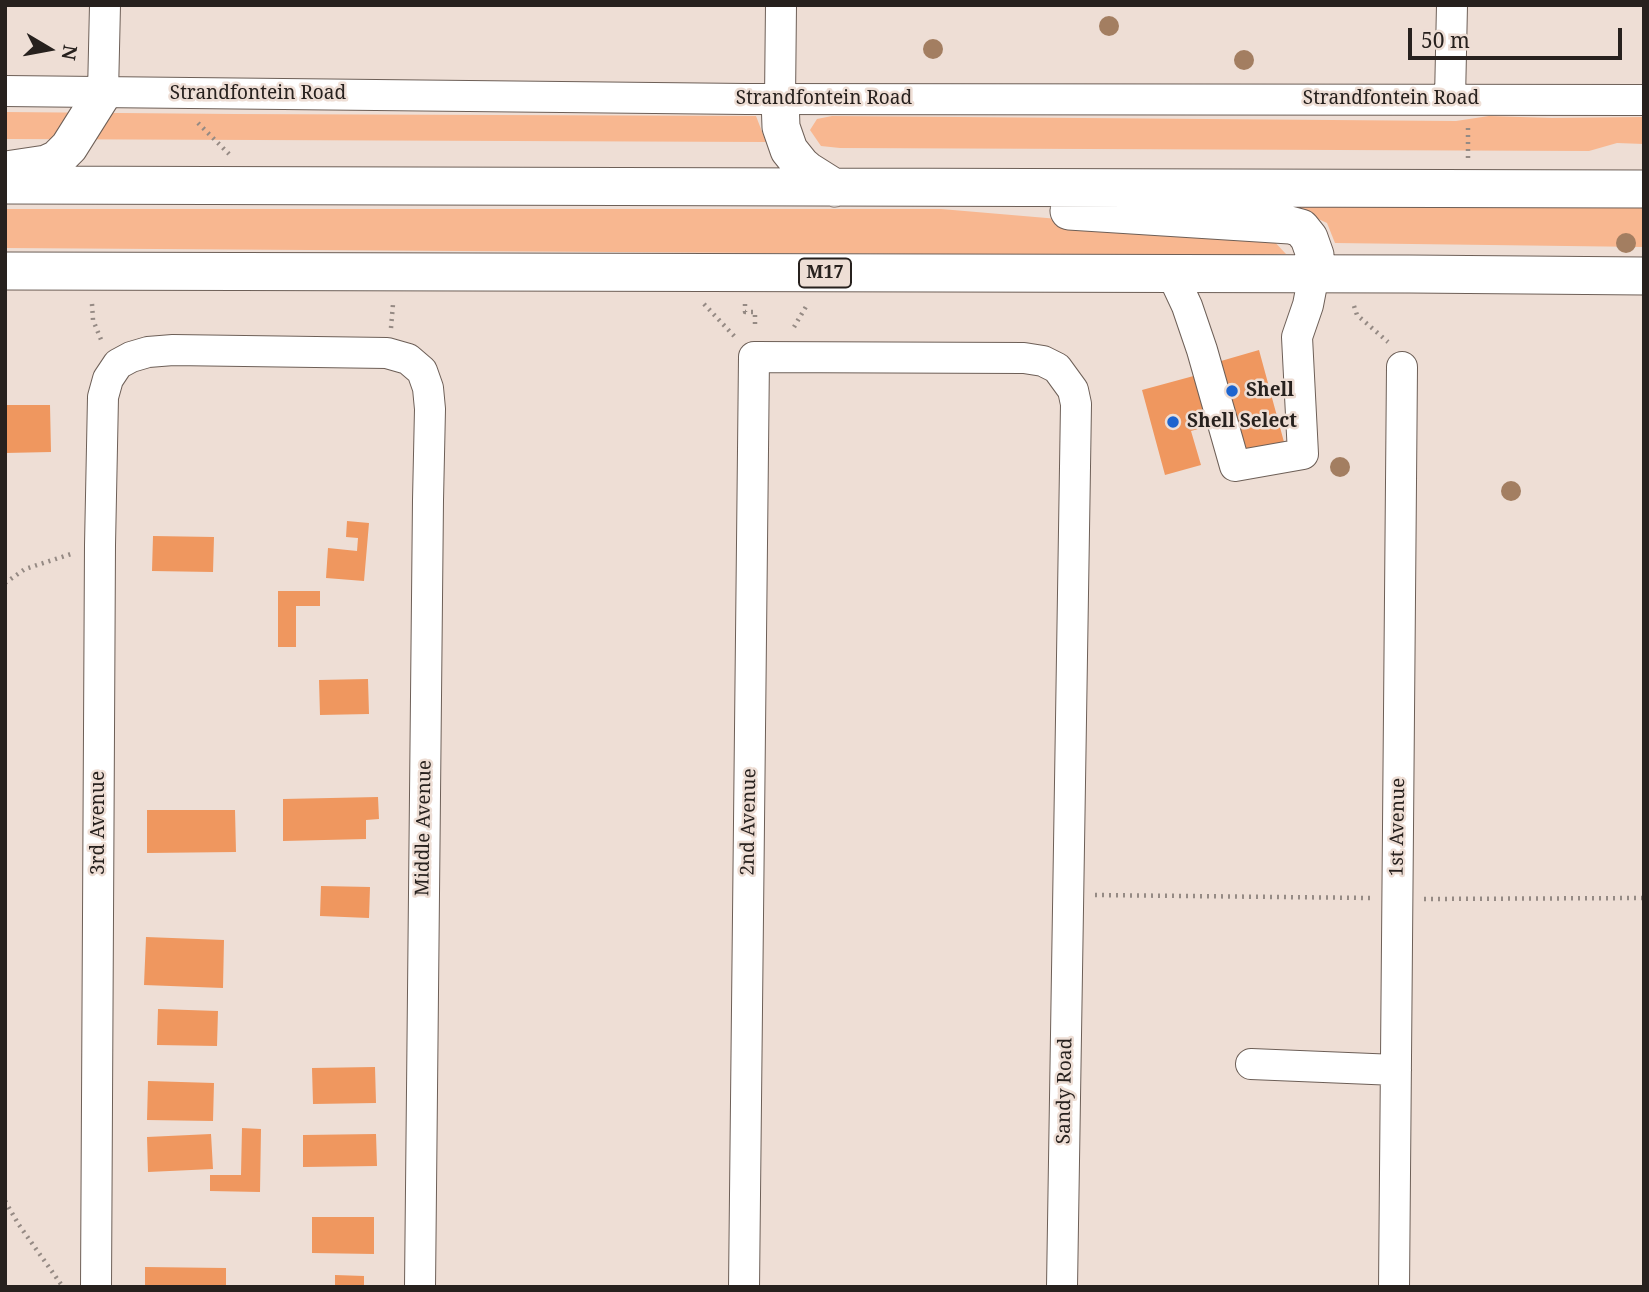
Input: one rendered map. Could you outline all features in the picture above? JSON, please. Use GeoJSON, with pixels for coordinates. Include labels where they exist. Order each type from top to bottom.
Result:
{"type":"FeatureCollection","features":[{"type":"Feature","properties":{"kind":"main road"},"geometry":{"type":"LineString","coordinates":[[5,171],[46,164],[57,159],[69,147],[103,93]]}},
{"type":"Feature","properties":{"kind":"main road"},"geometry":{"type":"LineString","coordinates":[[780,99],[780,127],[789,150],[808,172],[835,188]]}},
{"type":"Feature","properties":{"kind":"main road"},"geometry":{"type":"LineString","coordinates":[[5,185],[1644,189]]}},
{"type":"Feature","properties":{"kind":"main road"},"geometry":{"type":"LineString","coordinates":[[887,188],[1074,212],[1290,225],[1301,228],[1309,238],[1315,255],[1314,274]]}},
{"type":"Feature","properties":{"kind":"main road","name":"M17"},"geometry":{"type":"LineString","coordinates":[[5,271],[1644,276]]}},
{"type":"Feature","properties":{"kind":"street"},"geometry":{"type":"LineString","coordinates":[[103,93],[105,5]]}},
{"type":"Feature","properties":{"kind":"street"},"geometry":{"type":"LineString","coordinates":[[780,99],[781,5]]}},
{"type":"Feature","properties":{"kind":"street"},"geometry":{"type":"LineString","coordinates":[[1452,5],[1459,108]]}},
{"type":"Feature","properties":{"kind":"street","name":"Strandfontein Road"},"geometry":{"type":"LineString","coordinates":[[5,91],[1459,108],[1644,100]]}},
{"type":"Feature","properties":{"kind":"street"},"geometry":{"type":"LineString","coordinates":[[1172,274],[1198,339],[1236,466],[1303,454],[1297,337],[1308,305],[1314,274]]}},
{"type":"Feature","properties":{"kind":"street","name":"Middle Avenue"},"geometry":{"type":"LineString","coordinates":[[118,364],[148,352],[173,350],[387,353],[408,359],[422,371],[428,388],[430,409],[420,1287]]}},
{"type":"Feature","properties":{"kind":"street","name":"Sandy Road"},"geometry":{"type":"LineString","coordinates":[[754,357],[1024,358],[1043,361],[1057,368],[1073,390],[1076,404],[1062,1287]]}},
{"type":"Feature","properties":{"kind":"street","name":"2nd Avenue"},"geometry":{"type":"LineString","coordinates":[[744,1287],[754,357]]}},
{"type":"Feature","properties":{"kind":"street","name":"3rd Avenue"},"geometry":{"type":"LineString","coordinates":[[96,1287],[103,397],[108,379],[118,364]]}},
{"type":"Feature","properties":{"kind":"street","name":"1st Avenue"},"geometry":{"type":"LineString","coordinates":[[1394,1287],[1402,367]]}},
{"type":"Feature","properties":{"kind":"street"},"geometry":{"type":"LineString","coordinates":[[1251,1064],[1396,1070]]}},
{"type":"Feature","properties":{"kind":"path"},"geometry":{"type":"LineString","coordinates":[[188,93],[191,116],[232,157]]}},
{"type":"Feature","properties":{"kind":"path"},"geometry":{"type":"LineString","coordinates":[[1459,108],[1468,160]]}},
{"type":"Feature","properties":{"kind":"path"},"geometry":{"type":"LineString","coordinates":[[92,303],[93,320],[103,344],[118,364]]}},
{"type":"Feature","properties":{"kind":"path"},"geometry":{"type":"LineString","coordinates":[[704,304],[754,357]]}},
{"type":"Feature","properties":{"kind":"path"},"geometry":{"type":"LineString","coordinates":[[1354,306],[1357,315],[1393,347],[1402,367]]}},
{"type":"Feature","properties":{"kind":"path"},"geometry":{"type":"LineString","coordinates":[[5,583],[26,569],[100,545]]}},
{"type":"Feature","properties":{"kind":"path"},"geometry":{"type":"LineString","coordinates":[[1069,895],[1398,899],[1644,898]]}},
{"type":"Feature","properties":{"kind":"path"},"geometry":{"type":"LineString","coordinates":[[5,1201],[19,1226],[63,1287]]}},
{"type":"Feature","properties":{"kind":"shaded area"},"geometry":{"type":"Polygon","coordinates":[[[5,112],[756,116],[766,142],[5,139],[5,112]]]}},
{"type":"Feature","properties":{"kind":"shaded area"},"geometry":{"type":"Polygon","coordinates":[[[832,116],[1456,121],[1489,116],[1644,117],[1644,144],[1617,143],[1589,151],[821,146],[810,130],[817,119],[832,116]]]}},
{"type":"Feature","properties":{"kind":"shaded area"},"geometry":{"type":"Polygon","coordinates":[[[1280,201],[1644,207],[1644,247],[1335,243],[1327,223],[1280,201]]]}},
{"type":"Feature","properties":{"kind":"shaded area"},"geometry":{"type":"Polygon","coordinates":[[[5,209],[941,209],[1270,237],[1286,254],[1220,256],[5,248],[5,209]]]}},
{"type":"Feature","properties":{"kind":"building"},"geometry":{"type":"Polygon","coordinates":[[[1259,350],[1284,442],[1247,452],[1237,418],[1191,431],[1201,465],[1165,475],[1142,390],[1223,368],[1221,361],[1259,350]]]}},
{"type":"Feature","properties":{"kind":"building"},"geometry":{"type":"Polygon","coordinates":[[[5,405],[50,405],[51,452],[5,453],[5,405]]]}},
{"type":"Feature","properties":{"kind":"building"},"geometry":{"type":"Polygon","coordinates":[[[347,521],[369,523],[364,581],[326,578],[328,548],[357,551],[358,538],[346,537],[347,521]]]}},
{"type":"Feature","properties":{"kind":"building"},"geometry":{"type":"Polygon","coordinates":[[[153,536],[214,537],[213,572],[152,571],[153,536]]]}},
{"type":"Feature","properties":{"kind":"building"},"geometry":{"type":"Polygon","coordinates":[[[278,591],[320,591],[320,606],[296,606],[296,647],[278,647],[278,591]]]}},
{"type":"Feature","properties":{"kind":"building"},"geometry":{"type":"Polygon","coordinates":[[[368,679],[369,714],[320,715],[319,680],[368,679]]]}},
{"type":"Feature","properties":{"kind":"building"},"geometry":{"type":"Polygon","coordinates":[[[378,797],[379,819],[366,820],[366,839],[283,841],[283,799],[378,797]]]}},
{"type":"Feature","properties":{"kind":"building"},"geometry":{"type":"Polygon","coordinates":[[[147,810],[235,810],[236,852],[147,853],[147,810]]]}},
{"type":"Feature","properties":{"kind":"building"},"geometry":{"type":"Polygon","coordinates":[[[321,886],[370,887],[369,918],[320,916],[321,886]]]}},
{"type":"Feature","properties":{"kind":"building"},"geometry":{"type":"Polygon","coordinates":[[[146,937],[224,940],[223,988],[144,985],[146,937]]]}},
{"type":"Feature","properties":{"kind":"building"},"geometry":{"type":"Polygon","coordinates":[[[158,1009],[218,1011],[217,1046],[157,1045],[158,1009]]]}},
{"type":"Feature","properties":{"kind":"building"},"geometry":{"type":"Polygon","coordinates":[[[375,1067],[376,1103],[313,1104],[312,1068],[375,1067]]]}},
{"type":"Feature","properties":{"kind":"building"},"geometry":{"type":"Polygon","coordinates":[[[148,1081],[214,1083],[213,1121],[147,1120],[148,1081]]]}},
{"type":"Feature","properties":{"kind":"building"},"geometry":{"type":"Polygon","coordinates":[[[242,1128],[261,1129],[260,1192],[210,1191],[210,1175],[241,1175],[242,1128]]]}},
{"type":"Feature","properties":{"kind":"building"},"geometry":{"type":"Polygon","coordinates":[[[211,1134],[213,1169],[148,1172],[147,1137],[211,1134]]]}},
{"type":"Feature","properties":{"kind":"building"},"geometry":{"type":"Polygon","coordinates":[[[376,1134],[377,1166],[303,1167],[303,1135],[376,1134]]]}},
{"type":"Feature","properties":{"kind":"building"},"geometry":{"type":"Polygon","coordinates":[[[312,1217],[374,1217],[374,1254],[312,1253],[312,1217]]]}},
{"type":"Feature","properties":{"kind":"building"},"geometry":{"type":"Polygon","coordinates":[[[145,1267],[226,1268],[226,1287],[145,1287],[145,1267]]]}},
{"type":"Feature","properties":{"kind":"building"},"geometry":{"type":"Polygon","coordinates":[[[335,1275],[364,1276],[364,1287],[335,1287],[335,1275]]]}},
{"type":"Feature","properties":{"kind":"place","name":"Shell"},"geometry":{"type":"Point","coordinates":[1232,391]}},
{"type":"Feature","properties":{"kind":"place","name":"Shell Select"},"geometry":{"type":"Point","coordinates":[1173,422]}}]}
